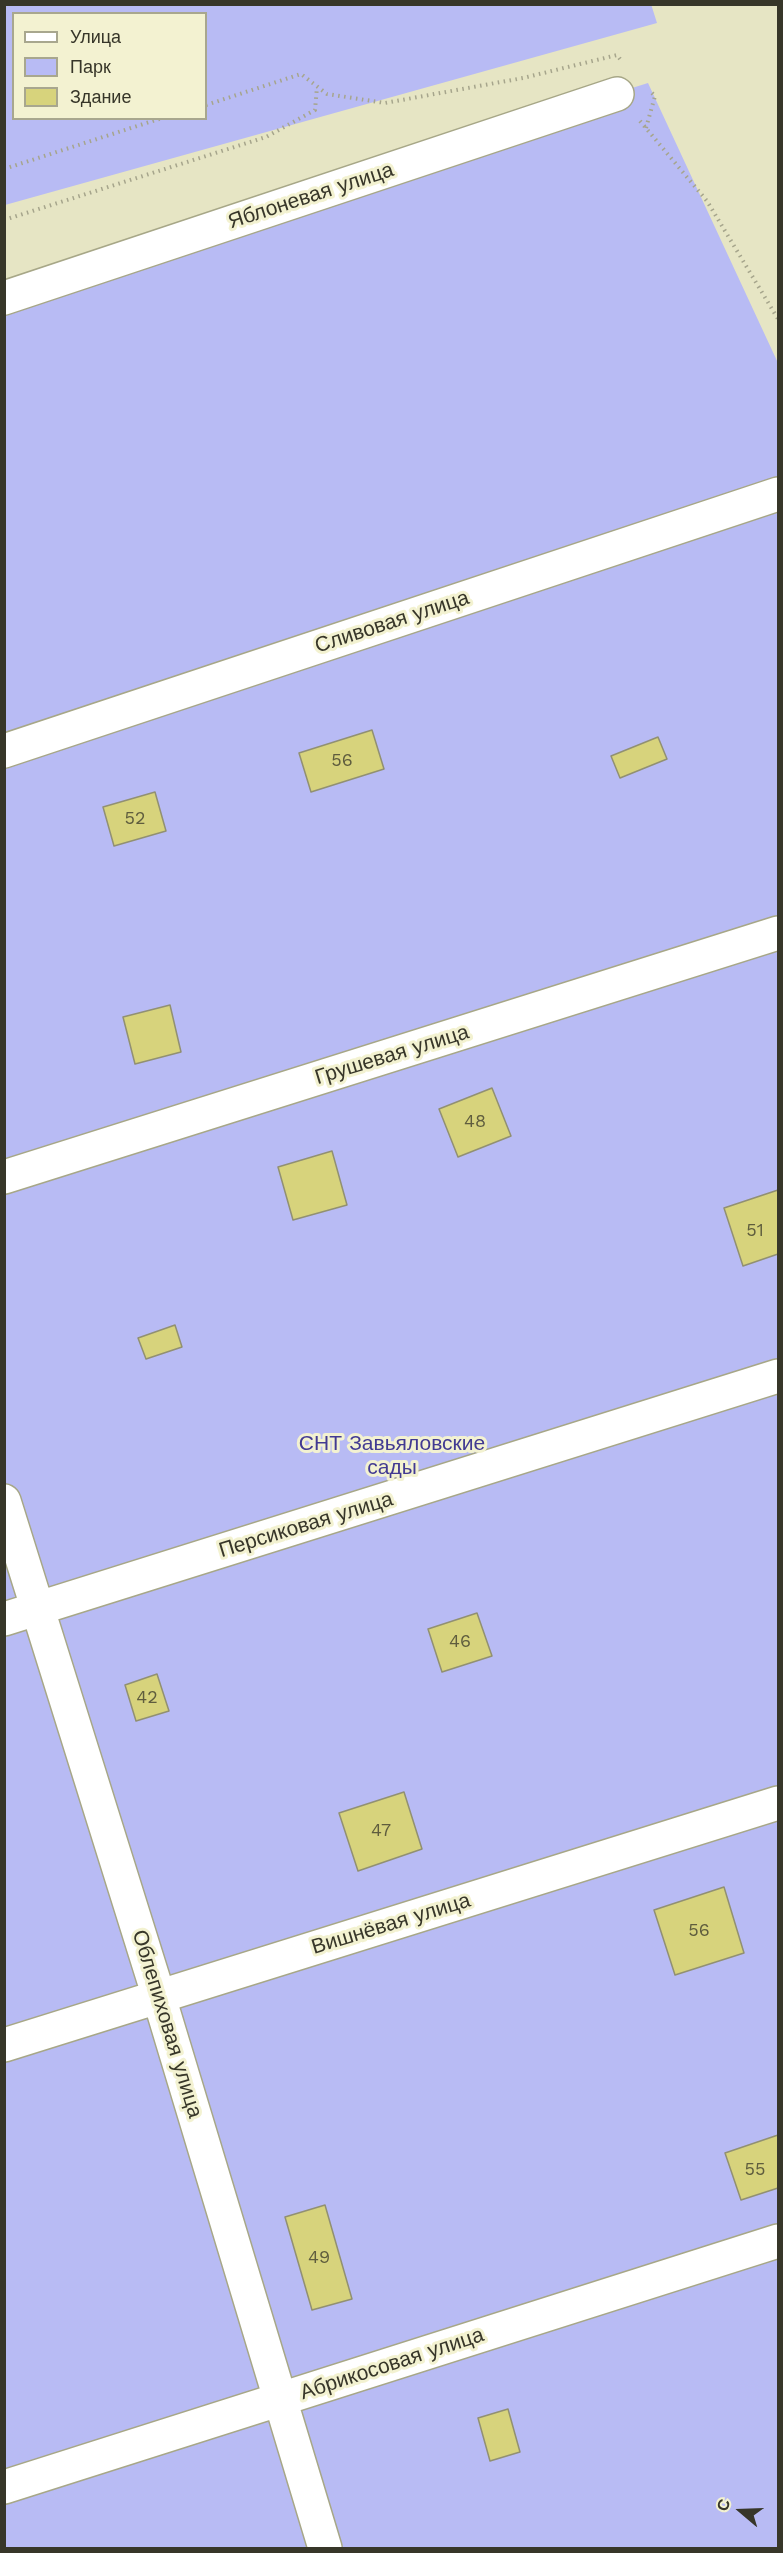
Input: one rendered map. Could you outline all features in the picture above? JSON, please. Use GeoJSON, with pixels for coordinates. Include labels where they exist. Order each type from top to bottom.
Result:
{"type":"FeatureCollection","features":[{"type":"Feature","properties":{"kind":"street","name":"Яблоневая улица"},"geometry":{"type":"LineString","coordinates":[[4,298],[630,82]]}},
{"type":"Feature","properties":{"kind":"street","name":"Сливовая улица"},"geometry":{"type":"LineString","coordinates":[[4,751],[778,494]]}},
{"type":"Feature","properties":{"kind":"street","name":"Грушевая улица"},"geometry":{"type":"LineString","coordinates":[[4,1177],[778,933]]}},
{"type":"Feature","properties":{"kind":"street","name":"Персиковая улица"},"geometry":{"type":"LineString","coordinates":[[4,1619],[778,1376]]}},
{"type":"Feature","properties":{"kind":"street","name":"Облепиховая улица"},"geometry":{"type":"LineString","coordinates":[[4,1501],[159,1997],[325,2548]]}},
{"type":"Feature","properties":{"kind":"street","name":"Вишнёвая улица"},"geometry":{"type":"LineString","coordinates":[[4,2045],[778,1803]]}},
{"type":"Feature","properties":{"kind":"street","name":"Абрикосовая улица"},"geometry":{"type":"LineString","coordinates":[[4,2487],[778,2241]]}},
{"type":"Feature","properties":{"kind":"path"},"geometry":{"type":"LineString","coordinates":[[207,105],[301,74],[327,94],[385,103],[523,78],[617,55],[630,82],[646,128],[707,201],[778,319]]}},
{"type":"Feature","properties":{"kind":"path"},"geometry":{"type":"LineString","coordinates":[[630,82],[655,96],[646,128]]}},
{"type":"Feature","properties":{"kind":"path"},"geometry":{"type":"LineString","coordinates":[[4,220],[266,136],[315,110],[318,87]]}},
{"type":"Feature","properties":{"kind":"path"},"geometry":{"type":"LineString","coordinates":[[4,170],[156,120]]}},
{"type":"Feature","properties":{"kind":"green space"},"geometry":{"type":"Polygon","coordinates":[[[651,4],[657,23],[5,205],[5,5],[651,4]]]}},
{"type":"Feature","properties":{"kind":"green space","name":"СНТ Завьяловские сады"},"geometry":{"type":"Polygon","coordinates":[[[648,83],[778,363],[778,2548],[5,2548],[4,285],[648,83]]]}},
{"type":"Feature","properties":{"kind":"building"},"geometry":{"type":"Polygon","coordinates":[[[372,730],[384,769],[311,792],[299,753],[372,730]]]}},
{"type":"Feature","properties":{"kind":"building"},"geometry":{"type":"Polygon","coordinates":[[[658,737],[667,759],[620,778],[611,756],[658,737]]]}},
{"type":"Feature","properties":{"kind":"building"},"geometry":{"type":"Polygon","coordinates":[[[155,792],[166,831],[114,846],[103,807],[155,792]]]}},
{"type":"Feature","properties":{"kind":"building"},"geometry":{"type":"Polygon","coordinates":[[[170,1005],[181,1052],[135,1064],[123,1017],[170,1005]]]}},
{"type":"Feature","properties":{"kind":"building"},"geometry":{"type":"Polygon","coordinates":[[[492,1088],[511,1136],[458,1157],[439,1109],[492,1088]]]}},
{"type":"Feature","properties":{"kind":"building"},"geometry":{"type":"Polygon","coordinates":[[[332,1151],[347,1205],[293,1220],[278,1167],[332,1151]]]}},
{"type":"Feature","properties":{"kind":"building"},"geometry":{"type":"Polygon","coordinates":[[[778,1190],[778,1254],[743,1266],[724,1208],[778,1190]]]}},
{"type":"Feature","properties":{"kind":"building"},"geometry":{"type":"Polygon","coordinates":[[[175,1325],[182,1347],[146,1359],[138,1338],[175,1325]]]}},
{"type":"Feature","properties":{"kind":"building"},"geometry":{"type":"Polygon","coordinates":[[[477,1613],[492,1656],[442,1672],[428,1629],[477,1613]]]}},
{"type":"Feature","properties":{"kind":"building"},"geometry":{"type":"Polygon","coordinates":[[[157,1674],[169,1711],[136,1721],[125,1685],[157,1674]]]}},
{"type":"Feature","properties":{"kind":"building"},"geometry":{"type":"Polygon","coordinates":[[[404,1792],[422,1849],[358,1871],[339,1813],[404,1792]]]}},
{"type":"Feature","properties":{"kind":"building"},"geometry":{"type":"Polygon","coordinates":[[[724,1887],[744,1953],[675,1975],[654,1910],[724,1887]]]}},
{"type":"Feature","properties":{"kind":"building"},"geometry":{"type":"Polygon","coordinates":[[[778,2135],[778,2188],[741,2200],[725,2153],[778,2135]]]}},
{"type":"Feature","properties":{"kind":"building"},"geometry":{"type":"Polygon","coordinates":[[[325,2205],[352,2299],[312,2310],[285,2217],[325,2205]]]}},
{"type":"Feature","properties":{"kind":"building"},"geometry":{"type":"Polygon","coordinates":[[[508,2409],[520,2452],[490,2461],[478,2418],[508,2409]]]}}]}
